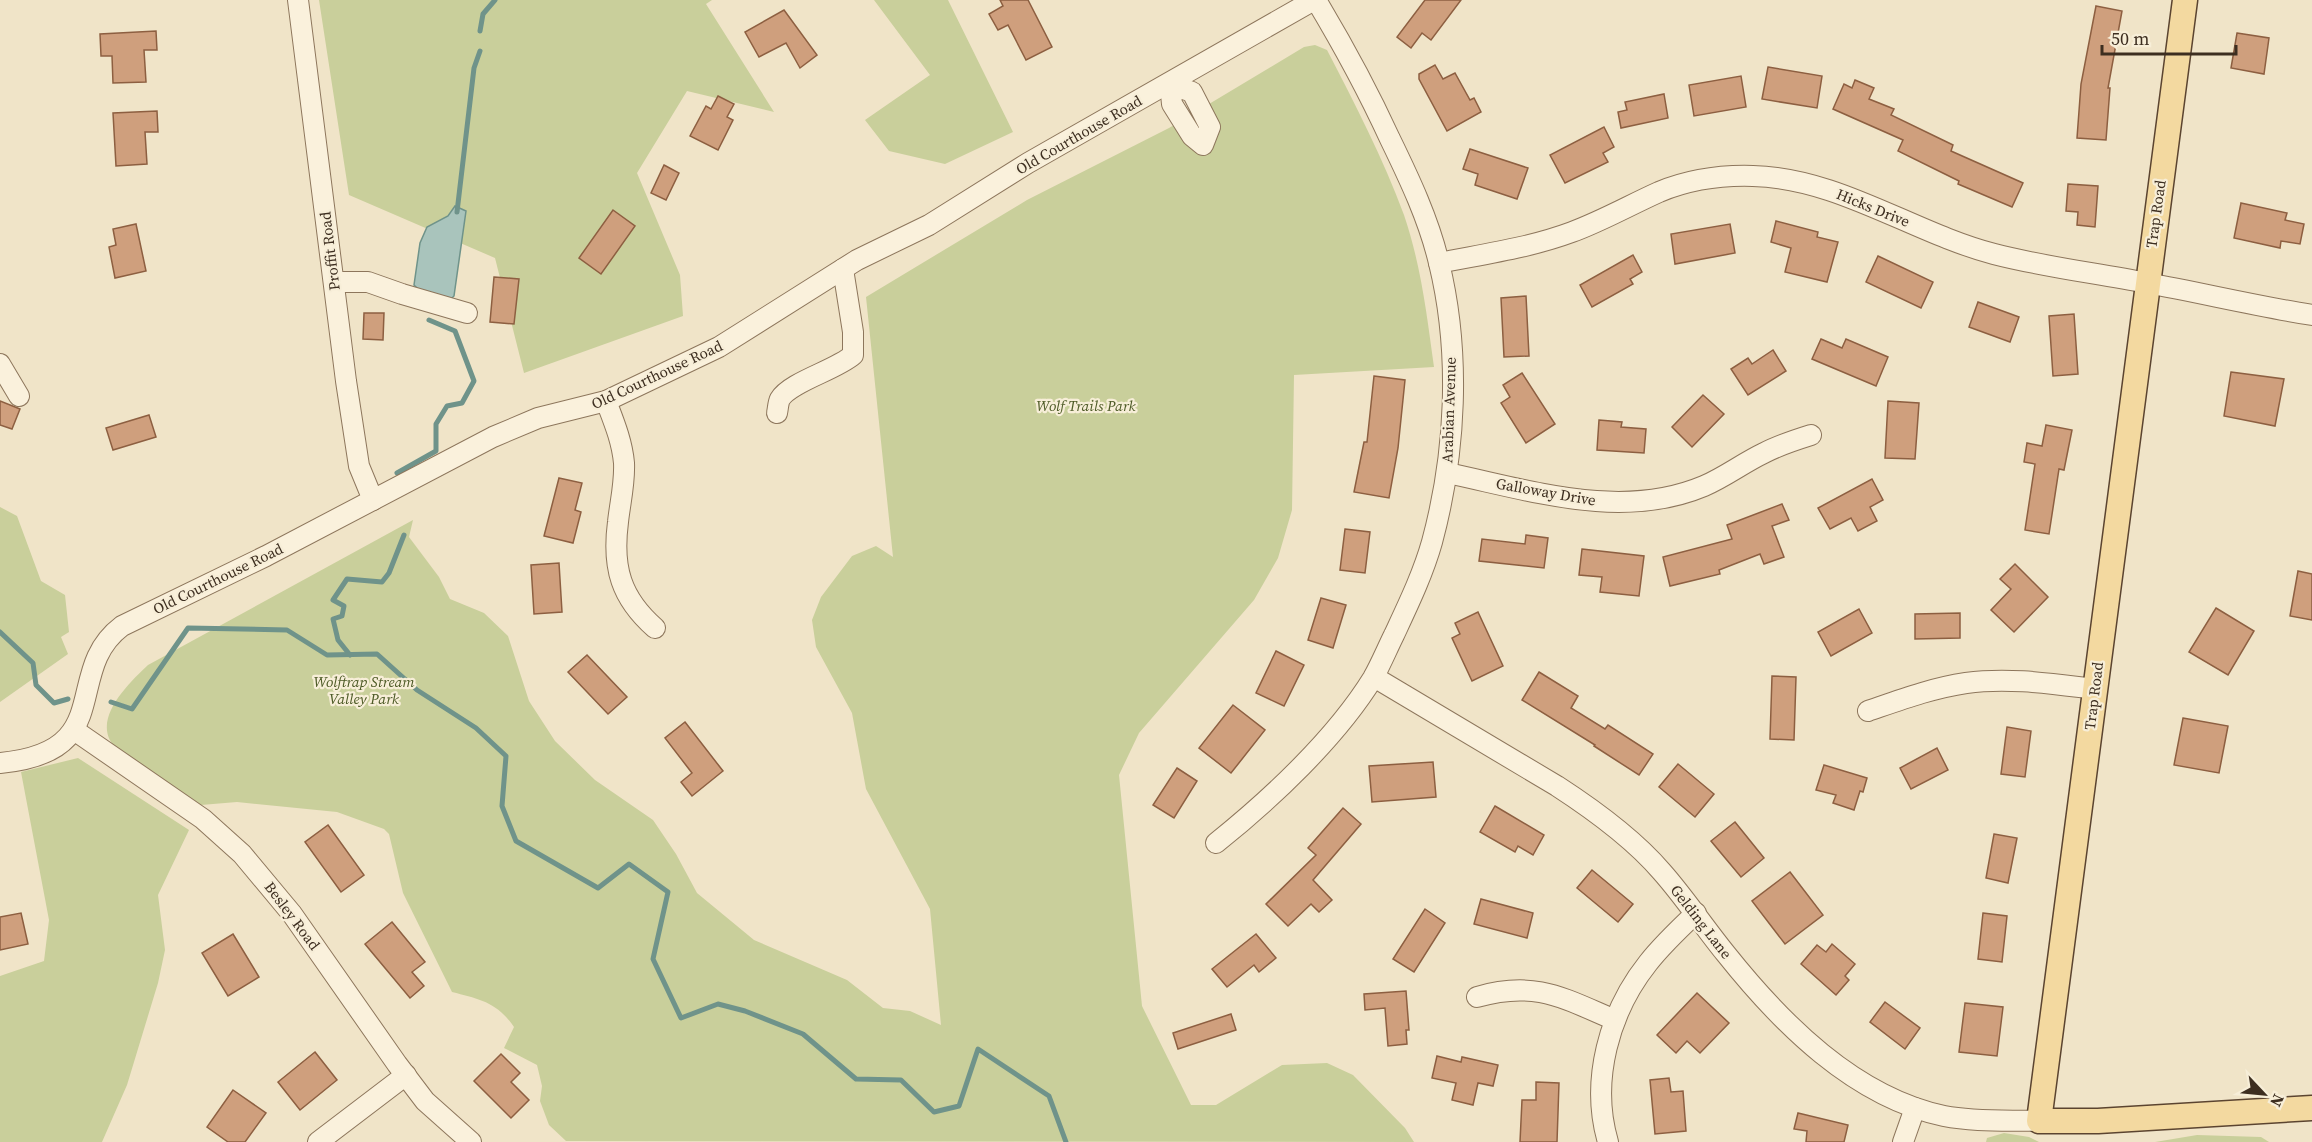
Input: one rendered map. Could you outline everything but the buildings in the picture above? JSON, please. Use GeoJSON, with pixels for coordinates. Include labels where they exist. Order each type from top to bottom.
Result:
{"type":"FeatureCollection","features":[{"type":"Feature","properties":{"kind":"main road","name":"Trap Road"},"geometry":{"type":"LineString","coordinates":[[2039,1121],[2185,0]]}},
{"type":"Feature","properties":{"kind":"main road"},"geometry":{"type":"LineString","coordinates":[[2039,1121],[2098,1121],[2312,1108]]}},
{"type":"Feature","properties":{"kind":"street","name":"Proffit Road"},"geometry":{"type":"LineString","coordinates":[[298,0],[359,466],[373,500]]}},
{"type":"Feature","properties":{"kind":"street","name":"Old Courthouse Road"},"geometry":{"type":"LineString","coordinates":[[0,763],[36,756],[54,748],[74,730],[82,716],[96,659],[104,645],[116,631],[141,616],[266,556],[494,437],[538,418],[606,402],[719,347],[857,260],[931,224],[1028,163],[1315,0]]}},
{"type":"Feature","properties":{"kind":"street","name":"Arabian Avenue"},"geometry":{"type":"LineString","coordinates":[[1216,843],[1258,809],[1336,728],[1374,677],[1410,601],[1431,543],[1447,473],[1452,413],[1452,351],[1439,263],[1408,176],[1362,79],[1315,0]]}},
{"type":"Feature","properties":{"kind":"street","name":"Hicks Drive"},"geometry":{"type":"LineString","coordinates":[[1439,263],[1541,243],[1575,231],[1662,191],[1693,182],[1752,176],[1789,179],[1820,187],[1993,254],[2312,315]]}},
{"type":"Feature","properties":{"kind":"street"},"geometry":{"type":"LineString","coordinates":[[777,413],[780,399],[791,389],[844,363],[853,355],[853,332],[843,269]]}},
{"type":"Feature","properties":{"kind":"street"},"geometry":{"type":"LineString","coordinates":[[334,282],[368,282],[467,313]]}},
{"type":"Feature","properties":{"kind":"street"},"geometry":{"type":"LineString","coordinates":[[0,364],[19,396]]}},
{"type":"Feature","properties":{"kind":"street"},"geometry":{"type":"LineString","coordinates":[[606,402],[619,436],[624,463],[617,525],[620,581],[629,600],[656,628]]}},
{"type":"Feature","properties":{"kind":"street","name":"Galloway Drive"},"geometry":{"type":"LineString","coordinates":[[1447,473],[1576,500],[1643,502],[1674,496],[1702,487],[1731,473],[1762,453],[1786,442],[1811,435]]}},
{"type":"Feature","properties":{"kind":"street","name":"Gelding Lane"},"geometry":{"type":"LineString","coordinates":[[1374,677],[1583,803],[1621,833],[1660,870],[1746,978],[1779,1014],[1820,1051],[1856,1078],[1886,1096],[1943,1116],[1975,1120],[2039,1121]]}},
{"type":"Feature","properties":{"kind":"street"},"geometry":{"type":"LineString","coordinates":[[1868,711],[1934,689],[1967,683],[2035,682],[2096,688]]}},
{"type":"Feature","properties":{"kind":"street","name":"Besley Road"},"geometry":{"type":"LineString","coordinates":[[74,730],[202,819],[242,854],[292,914],[426,1101],[471,1142]]}},
{"type":"Feature","properties":{"kind":"street"},"geometry":{"type":"LineString","coordinates":[[1608,1142],[1602,1104],[1602,1075],[1607,1046],[1615,1020],[1628,993],[1647,964],[1696,913]]}},
{"type":"Feature","properties":{"kind":"street"},"geometry":{"type":"LineString","coordinates":[[1477,997],[1499,990],[1542,991],[1615,1020]]}},
{"type":"Feature","properties":{"kind":"street"},"geometry":{"type":"LineString","coordinates":[[318,1142],[406,1075]]}},
{"type":"Feature","properties":{"kind":"street"},"geometry":{"type":"LineString","coordinates":[[1903,1142],[1915,1108]]}},
{"type":"Feature","properties":{"kind":"green space"},"geometry":{"type":"Polygon","coordinates":[[[319,0],[712,0],[706,4],[774,112],[687,91],[637,173],[680,275],[683,316],[524,373],[495,258],[349,195],[319,0]]]}},
{"type":"Feature","properties":{"kind":"green space"},"geometry":{"type":"Polygon","coordinates":[[[874,0],[948,0],[1013,132],[945,164],[889,151],[865,120],[930,75],[874,0]]]}},
{"type":"Feature","properties":{"kind":"green space"},"geometry":{"type":"Polygon","coordinates":[[[1315,45],[1327,50],[1378,152],[1404,215],[1419,272],[1434,367],[1294,375],[1292,510],[1278,558],[1254,600],[1139,733],[1119,775],[1142,1006],[1191,1105],[1216,1105],[1282,1065],[1327,1063],[1353,1075],[1405,1128],[1414,1142],[566,1141],[549,1125],[540,1101],[542,1086],[537,1065],[504,1048],[514,1027],[508,1019],[487,1003],[452,992],[403,893],[389,834],[384,829],[337,812],[237,802],[201,805],[114,746],[108,736],[107,724],[115,702],[131,681],[148,665],[413,520],[409,537],[439,577],[450,599],[484,613],[508,636],[529,701],[555,741],[595,780],[653,820],[676,854],[697,893],[754,940],[847,980],[883,1008],[910,1011],[941,1025],[930,909],[866,789],[852,713],[816,647],[812,620],[821,597],[852,556],[876,546],[893,557],[866,297],[1027,200],[1169,128],[1304,47],[1315,45]]]}},
{"type":"Feature","properties":{"kind":"green space"},"geometry":{"type":"Polygon","coordinates":[[[0,507],[17,516],[41,581],[65,595],[69,632],[61,637],[68,654],[0,702],[0,507]]]}},
{"type":"Feature","properties":{"kind":"green space"},"geometry":{"type":"Polygon","coordinates":[[[78,758],[189,830],[158,895],[165,950],[158,983],[127,1085],[102,1142],[0,1142],[0,976],[44,961],[49,920],[21,772],[78,758]]]}},
{"type":"Feature","properties":{"kind":"green space"},"geometry":{"type":"Polygon","coordinates":[[[2004,1133],[2029,1137],[2039,1142],[1986,1142],[1987,1138],[2004,1133]]]}},
{"type":"Feature","properties":{"kind":"green space"},"geometry":{"type":"Polygon","coordinates":[[[2197,1135],[2261,1137],[2269,1142],[2155,1142],[2197,1135]]]}},
{"type":"Feature","properties":{"kind":"water"},"geometry":{"type":"Polygon","coordinates":[[[455,206],[466,211],[454,296],[448,302],[421,292],[414,285],[420,243],[427,227],[448,216],[455,206]]]}},
{"type":"Feature","properties":{"kind":"waterway"},"geometry":{"type":"LineString","coordinates":[[480,31],[483,14],[495,0]]}},
{"type":"Feature","properties":{"kind":"waterway"},"geometry":{"type":"LineString","coordinates":[[457,212],[474,68],[480,51]]}},
{"type":"Feature","properties":{"kind":"waterway"},"geometry":{"type":"LineString","coordinates":[[397,473],[436,451],[436,424],[447,406],[462,403],[474,381],[455,331],[429,320]]}},
{"type":"Feature","properties":{"kind":"waterway"},"geometry":{"type":"LineString","coordinates":[[350,655],[338,640],[333,619],[342,616],[344,606],[333,600],[347,579],[382,582],[389,573],[404,535]]}},
{"type":"Feature","properties":{"kind":"waterway"},"geometry":{"type":"LineString","coordinates":[[111,702],[132,709],[188,628],[287,630],[327,655],[377,654],[417,690],[476,728],[506,756],[502,806],[516,841],[598,888],[629,864],[668,892],[653,959],[681,1018],[718,1004],[745,1011],[803,1034],[856,1079],[901,1080],[934,1112],[959,1106],[978,1049],[1049,1096],[1066,1142]]}},
{"type":"Feature","properties":{"kind":"waterway"},"geometry":{"type":"LineString","coordinates":[[0,632],[33,663],[36,685],[54,703],[68,699]]}},
{"type":"Feature","properties":{"kind":"park label","name":"Wolf Trails Park"},"geometry":{"type":"Point","coordinates":[1086,406]}},
{"type":"Feature","properties":{"kind":"park label","name":"Wolftrap Stream Valley Park"},"geometry":{"type":"Point","coordinates":[364,690]}}]}
